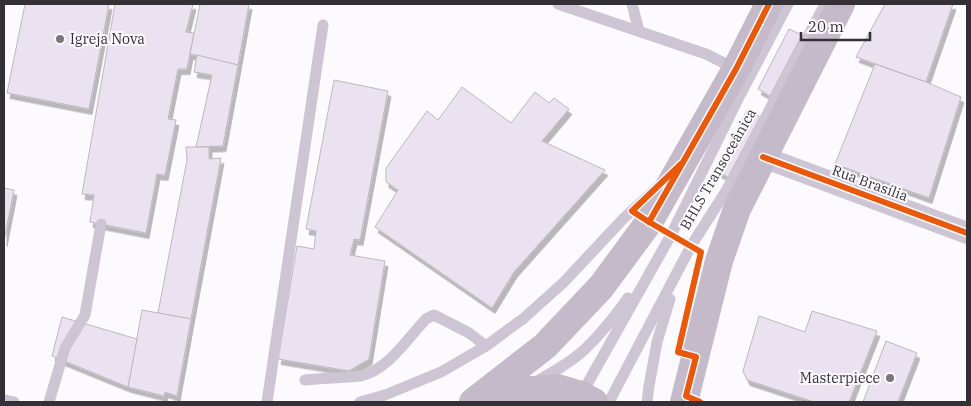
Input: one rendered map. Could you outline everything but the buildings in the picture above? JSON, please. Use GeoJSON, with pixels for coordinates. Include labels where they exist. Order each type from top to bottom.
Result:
{"type":"FeatureCollection","features":[{"type":"Feature","properties":{"kind":"main road"},"geometry":{"type":"LineString","coordinates":[[473,402],[545,346],[600,287],[649,222],[736,69],[769,4]]}},
{"type":"Feature","properties":{"kind":"main road"},"geometry":{"type":"LineString","coordinates":[[690,400],[719,261],[737,209],[841,4]]}},
{"type":"Feature","properties":{"kind":"main road"},"geometry":{"type":"LineString","coordinates":[[478,402],[522,391],[557,388],[585,400]]}},
{"type":"Feature","properties":{"kind":"street","name":"Rua Brasília"},"geometry":{"type":"LineString","coordinates":[[763,156],[967,233]]}},
{"type":"Feature","properties":{"kind":"lane"},"geometry":{"type":"LineString","coordinates":[[558,4],[706,54],[736,69]]}},
{"type":"Feature","properties":{"kind":"lane"},"geometry":{"type":"LineString","coordinates":[[632,4],[639,31]]}},
{"type":"Feature","properties":{"kind":"lane","name":"BHLS Transoceânica"},"geometry":{"type":"LineString","coordinates":[[585,400],[788,4]]}},
{"type":"Feature","properties":{"kind":"lane","name":"BHLS Transoceânica"},"geometry":{"type":"LineString","coordinates":[[609,402],[692,246],[736,175],[825,4]]}},
{"type":"Feature","properties":{"kind":"lane"},"geometry":{"type":"LineString","coordinates":[[267,402],[323,25]]}},
{"type":"Feature","properties":{"kind":"lane"},"geometry":{"type":"LineString","coordinates":[[360,402],[385,395],[441,372],[486,346],[524,318],[564,282],[623,218],[681,164]]}},
{"type":"Feature","properties":{"kind":"lane"},"geometry":{"type":"LineString","coordinates":[[49,402],[65,348],[85,315],[101,224]]}},
{"type":"Feature","properties":{"kind":"lane"},"geometry":{"type":"LineString","coordinates":[[522,391],[584,350],[606,327],[655,263]]}},
{"type":"Feature","properties":{"kind":"lane"},"geometry":{"type":"LineString","coordinates":[[647,402],[657,342],[679,271]]}},
{"type":"Feature","properties":{"kind":"lane"},"geometry":{"type":"LineString","coordinates":[[306,380],[361,375],[379,368],[390,359],[426,319],[434,315],[469,333],[486,346]]}},
{"type":"Feature","properties":{"kind":"lane"},"geometry":{"type":"LineString","coordinates":[[4,400],[14,402]]}},
{"type":"Feature","properties":{"kind":"cycle path"},"geometry":{"type":"LineString","coordinates":[[649,222],[736,69],[769,4]]}},
{"type":"Feature","properties":{"kind":"cycle path"},"geometry":{"type":"LineString","coordinates":[[763,157],[967,233]]}},
{"type":"Feature","properties":{"kind":"cycle path"},"geometry":{"type":"LineString","coordinates":[[681,164],[632,211],[701,252],[678,352],[696,357],[686,396],[700,402]]}},
{"type":"Feature","properties":{"kind":"place","name":"Igreja Nova"},"geometry":{"type":"Point","coordinates":[60,39]}},
{"type":"Feature","properties":{"kind":"place","name":"Masterpiece"},"geometry":{"type":"Point","coordinates":[890,378]}}]}
